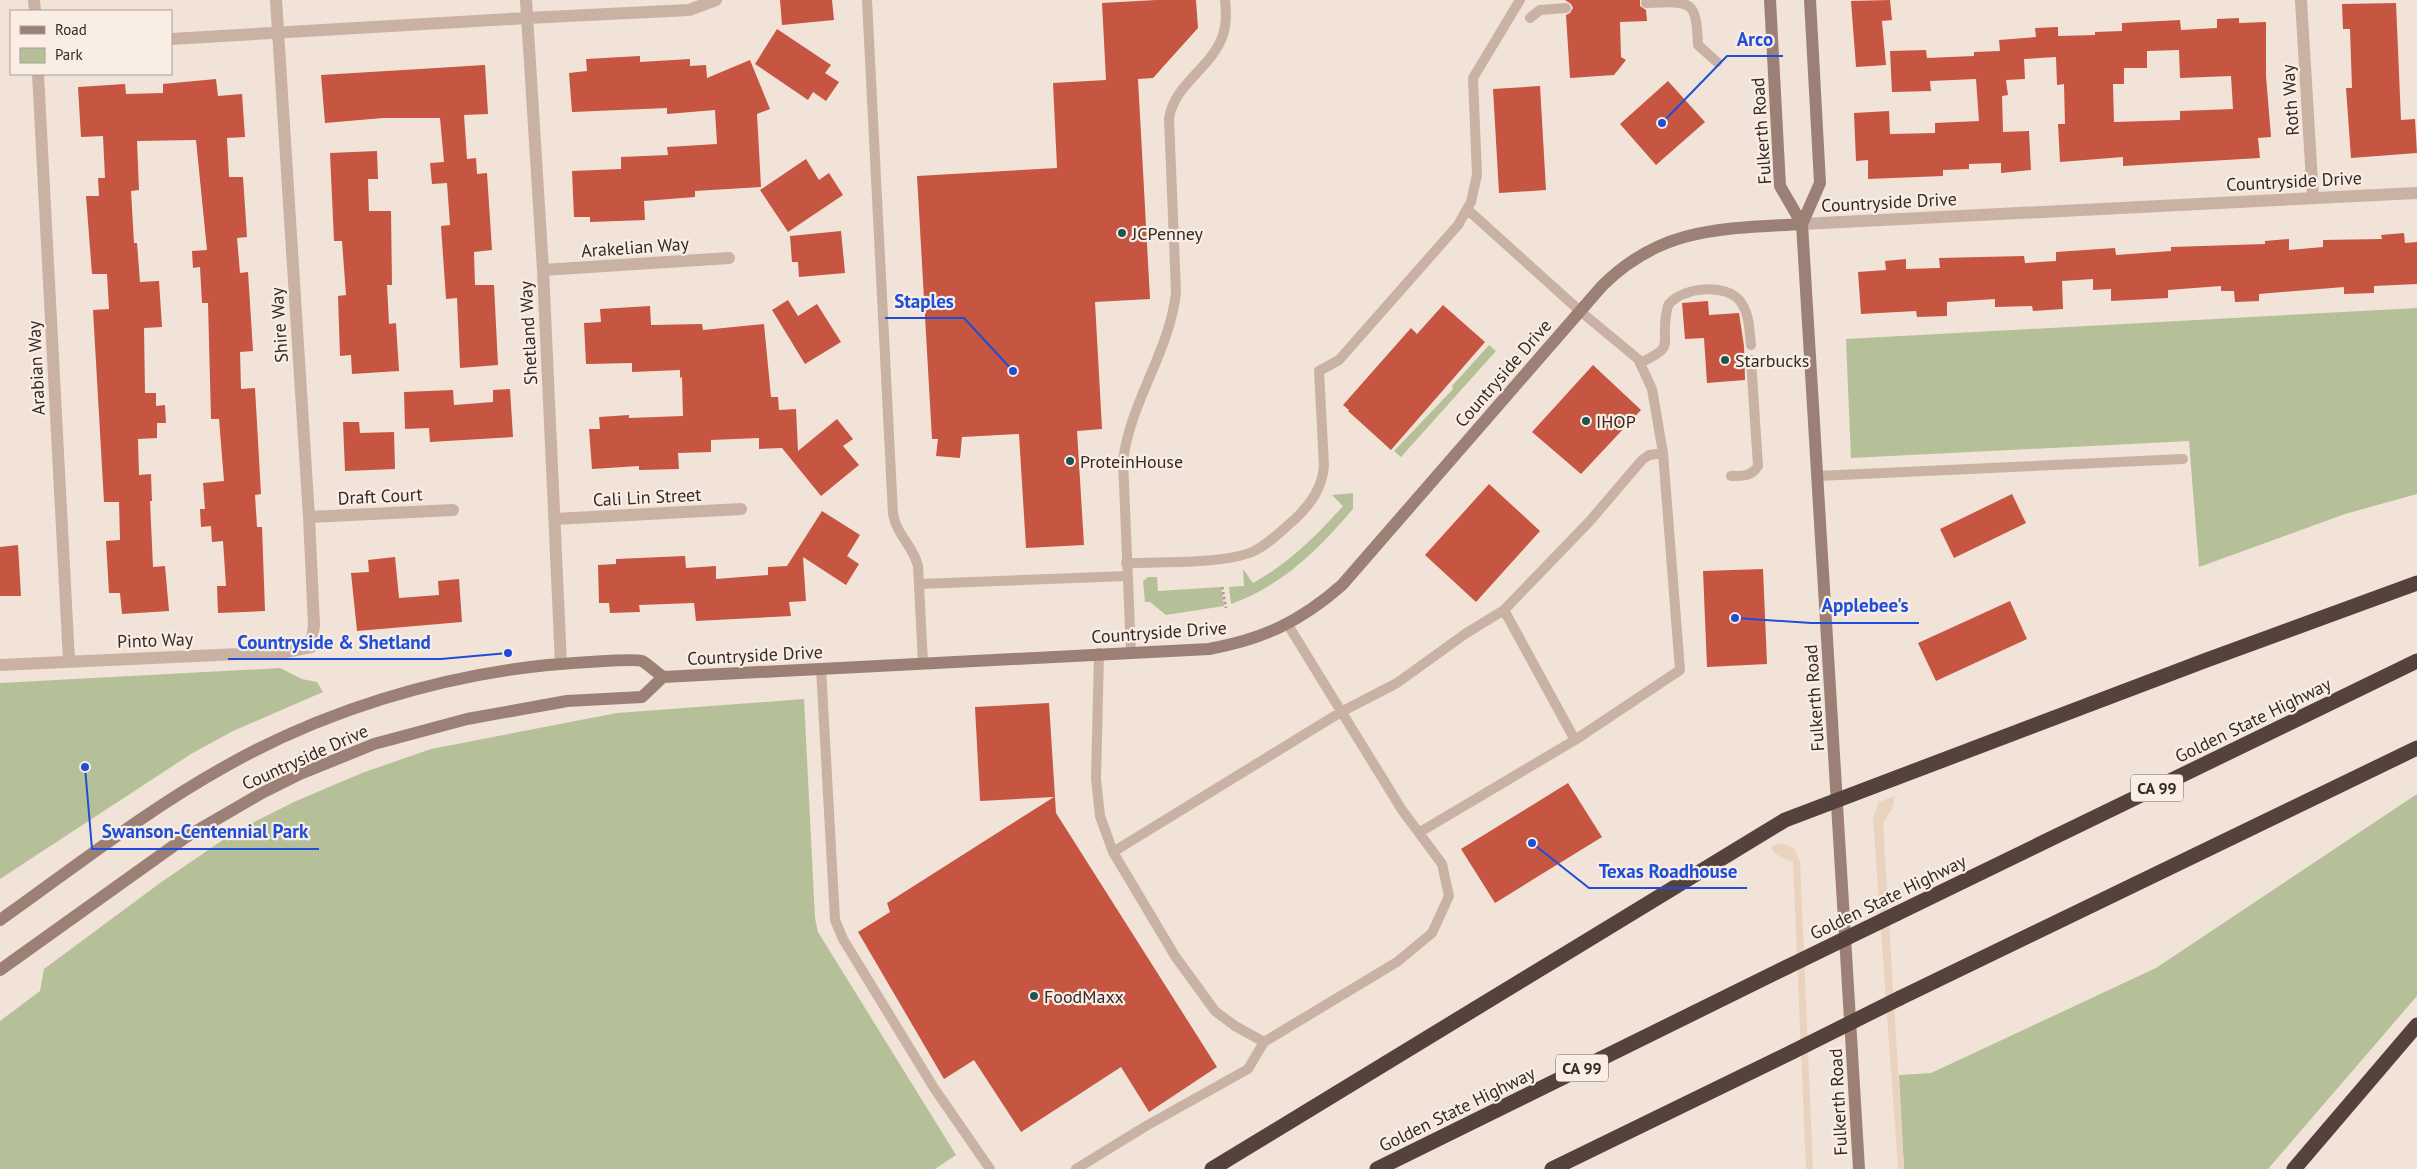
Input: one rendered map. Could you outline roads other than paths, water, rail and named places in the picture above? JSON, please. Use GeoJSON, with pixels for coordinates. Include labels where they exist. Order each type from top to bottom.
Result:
{"type":"FeatureCollection","features":[{"type":"Feature","properties":{"kind":"highway"},"geometry":{"type":"LineString","coordinates":[[1212,1169],[1497,997],[1762,833],[1804,812],[2228,652],[2417,583]]}},
{"type":"Feature","properties":{"kind":"highway","name":"Golden State Highway"},"geometry":{"type":"LineString","coordinates":[[1378,1169],[1787,967],[2417,661]]}},
{"type":"Feature","properties":{"kind":"highway"},"geometry":{"type":"LineString","coordinates":[[1552,1169],[2417,748]]}},
{"type":"Feature","properties":{"kind":"highway"},"geometry":{"type":"LineString","coordinates":[[2294,1169],[2417,1025]]}},
{"type":"Feature","properties":{"kind":"street","name":"Shire Way"},"geometry":{"type":"LineString","coordinates":[[276,0],[309,517],[314,625],[311,647]]}},
{"type":"Feature","properties":{"kind":"street","name":"Shetland Way"},"geometry":{"type":"LineString","coordinates":[[526,0],[543,270],[561,664]]}},
{"type":"Feature","properties":{"kind":"street"},"geometry":{"type":"LineString","coordinates":[[172,40],[689,10],[716,0]]}},
{"type":"Feature","properties":{"kind":"street","name":"Fulkerth Road"},"geometry":{"type":"LineString","coordinates":[[1770,0],[1780,186],[1802,224],[1859,1169]]}},
{"type":"Feature","properties":{"kind":"street","name":"Fulkerth Road"},"geometry":{"type":"LineString","coordinates":[[1802,224],[1820,183],[1810,0]]}},
{"type":"Feature","properties":{"kind":"street","name":"Roth Way"},"geometry":{"type":"LineString","coordinates":[[2301,0],[2313,198]]}},
{"type":"Feature","properties":{"kind":"street","name":"Arabian Way"},"geometry":{"type":"LineString","coordinates":[[38,75],[68,661]]}},
{"type":"Feature","properties":{"kind":"street","name":"Countryside Drive"},"geometry":{"type":"LineString","coordinates":[[0,920],[183,792],[228,764],[271,743],[336,717],[430,687],[503,671],[561,664],[640,660],[663,677],[1100,653],[1209,649],[1263,636],[1288,625],[1318,606],[1342,585],[1580,311],[1617,273],[1646,252],[1671,240],[1723,229],[1802,224],[2417,193]]}},
{"type":"Feature","properties":{"kind":"street","name":"Arakelian Way"},"geometry":{"type":"LineString","coordinates":[[543,270],[728,258]]}},
{"type":"Feature","properties":{"kind":"street","name":"Cali Lin Street"},"geometry":{"type":"LineString","coordinates":[[555,519],[741,509]]}},
{"type":"Feature","properties":{"kind":"street","name":"Draft Court"},"geometry":{"type":"LineString","coordinates":[[309,517],[453,510]]}},
{"type":"Feature","properties":{"kind":"street","name":"Pinto Way"},"geometry":{"type":"LineString","coordinates":[[0,665],[286,652],[311,647]]}},
{"type":"Feature","properties":{"kind":"street","name":"Countryside Drive"},"geometry":{"type":"LineString","coordinates":[[0,970],[186,837],[260,794],[309,770],[374,744],[467,719],[567,701],[642,697],[663,677]]}},
{"type":"Feature","properties":{"kind":"lane"},"geometry":{"type":"LineString","coordinates":[[867,0],[893,514],[896,529],[916,559],[920,584],[923,663]]}},
{"type":"Feature","properties":{"kind":"lane"},"geometry":{"type":"LineString","coordinates":[[1131,653],[1126,576],[1123,475],[1125,448],[1172,320],[1176,292],[1169,118],[1171,105],[1177,94],[1209,59],[1222,37],[1226,17],[1225,0]]}},
{"type":"Feature","properties":{"kind":"lane"},"geometry":{"type":"LineString","coordinates":[[1126,563],[1225,559],[1240,556],[1254,551],[1268,542],[1299,515],[1315,496],[1323,480],[1319,371],[1339,360],[1458,225],[1468,210],[1474,195],[1477,175],[1473,78],[1520,0]]}},
{"type":"Feature","properties":{"kind":"lane"},"geometry":{"type":"LineString","coordinates":[[1646,3],[1678,2],[1691,5],[1696,12],[1698,45],[1717,62]]}},
{"type":"Feature","properties":{"kind":"lane"},"geometry":{"type":"LineString","coordinates":[[1530,18],[1540,10],[1566,8]]}},
{"type":"Feature","properties":{"kind":"lane"},"geometry":{"type":"LineString","coordinates":[[1420,832],[1575,740],[1680,670],[1659,423],[1652,389],[1638,358],[1580,311],[1468,210]]}},
{"type":"Feature","properties":{"kind":"lane"},"geometry":{"type":"LineString","coordinates":[[1640,363],[1659,354],[1665,347],[1665,319],[1669,305],[1676,298],[1688,293],[1708,289],[1723,290],[1740,299],[1748,314],[1750,345]]}},
{"type":"Feature","properties":{"kind":"lane"},"geometry":{"type":"LineString","coordinates":[[1731,476],[1745,476],[1754,472],[1758,466],[1751,360]]}},
{"type":"Feature","properties":{"kind":"lane"},"geometry":{"type":"LineString","coordinates":[[1113,852],[1340,712],[1397,683],[1465,634],[1504,610],[1589,522],[1642,460],[1649,455],[1663,453]]}},
{"type":"Feature","properties":{"kind":"lane"},"geometry":{"type":"LineString","coordinates":[[1818,476],[2183,459]]}},
{"type":"Feature","properties":{"kind":"lane"},"geometry":{"type":"LineString","coordinates":[[920,584],[1126,576]]}},
{"type":"Feature","properties":{"kind":"lane"},"geometry":{"type":"LineString","coordinates":[[1504,610],[1575,740]]}},
{"type":"Feature","properties":{"kind":"lane"},"geometry":{"type":"LineString","coordinates":[[1076,1169],[1146,1126],[1248,1069],[1264,1042],[1397,962],[1432,933],[1449,896],[1442,864],[1402,810],[1288,625]]}},
{"type":"Feature","properties":{"kind":"lane"},"geometry":{"type":"LineString","coordinates":[[1100,653],[1096,779],[1100,816],[1113,852],[1175,956],[1215,1011],[1235,1026],[1264,1042]]}},
{"type":"Feature","properties":{"kind":"lane"},"geometry":{"type":"LineString","coordinates":[[821,668],[835,920],[843,939],[934,1088],[990,1169]]}},
{"type":"Feature","properties":{"kind":"place","name":"Arco"},"geometry":{"type":"Point","coordinates":[1662,123]}},
{"type":"Feature","properties":{"kind":"place","name":"JCPenney"},"geometry":{"type":"Point","coordinates":[1122,233]}},
{"type":"Feature","properties":{"kind":"place","name":"Starbucks"},"geometry":{"type":"Point","coordinates":[1725,360]}},
{"type":"Feature","properties":{"kind":"place","name":"Staples"},"geometry":{"type":"Point","coordinates":[1013,371]}},
{"type":"Feature","properties":{"kind":"place","name":"IHOP"},"geometry":{"type":"Point","coordinates":[1586,421]}},
{"type":"Feature","properties":{"kind":"place","name":"ProteinHouse"},"geometry":{"type":"Point","coordinates":[1070,461]}},
{"type":"Feature","properties":{"kind":"place","name":"Applebee's"},"geometry":{"type":"Point","coordinates":[1735,618]}},
{"type":"Feature","properties":{"kind":"place","name":"Countryside & Shetland"},"geometry":{"type":"Point","coordinates":[508,653]}},
{"type":"Feature","properties":{"kind":"place","name":"Swanson-Centennial Park"},"geometry":{"type":"Point","coordinates":[85,767]}},
{"type":"Feature","properties":{"kind":"place","name":"Texas Roadhouse"},"geometry":{"type":"Point","coordinates":[1532,843]}},
{"type":"Feature","properties":{"kind":"place","name":"FoodMaxx"},"geometry":{"type":"Point","coordinates":[1034,996]}}]}
